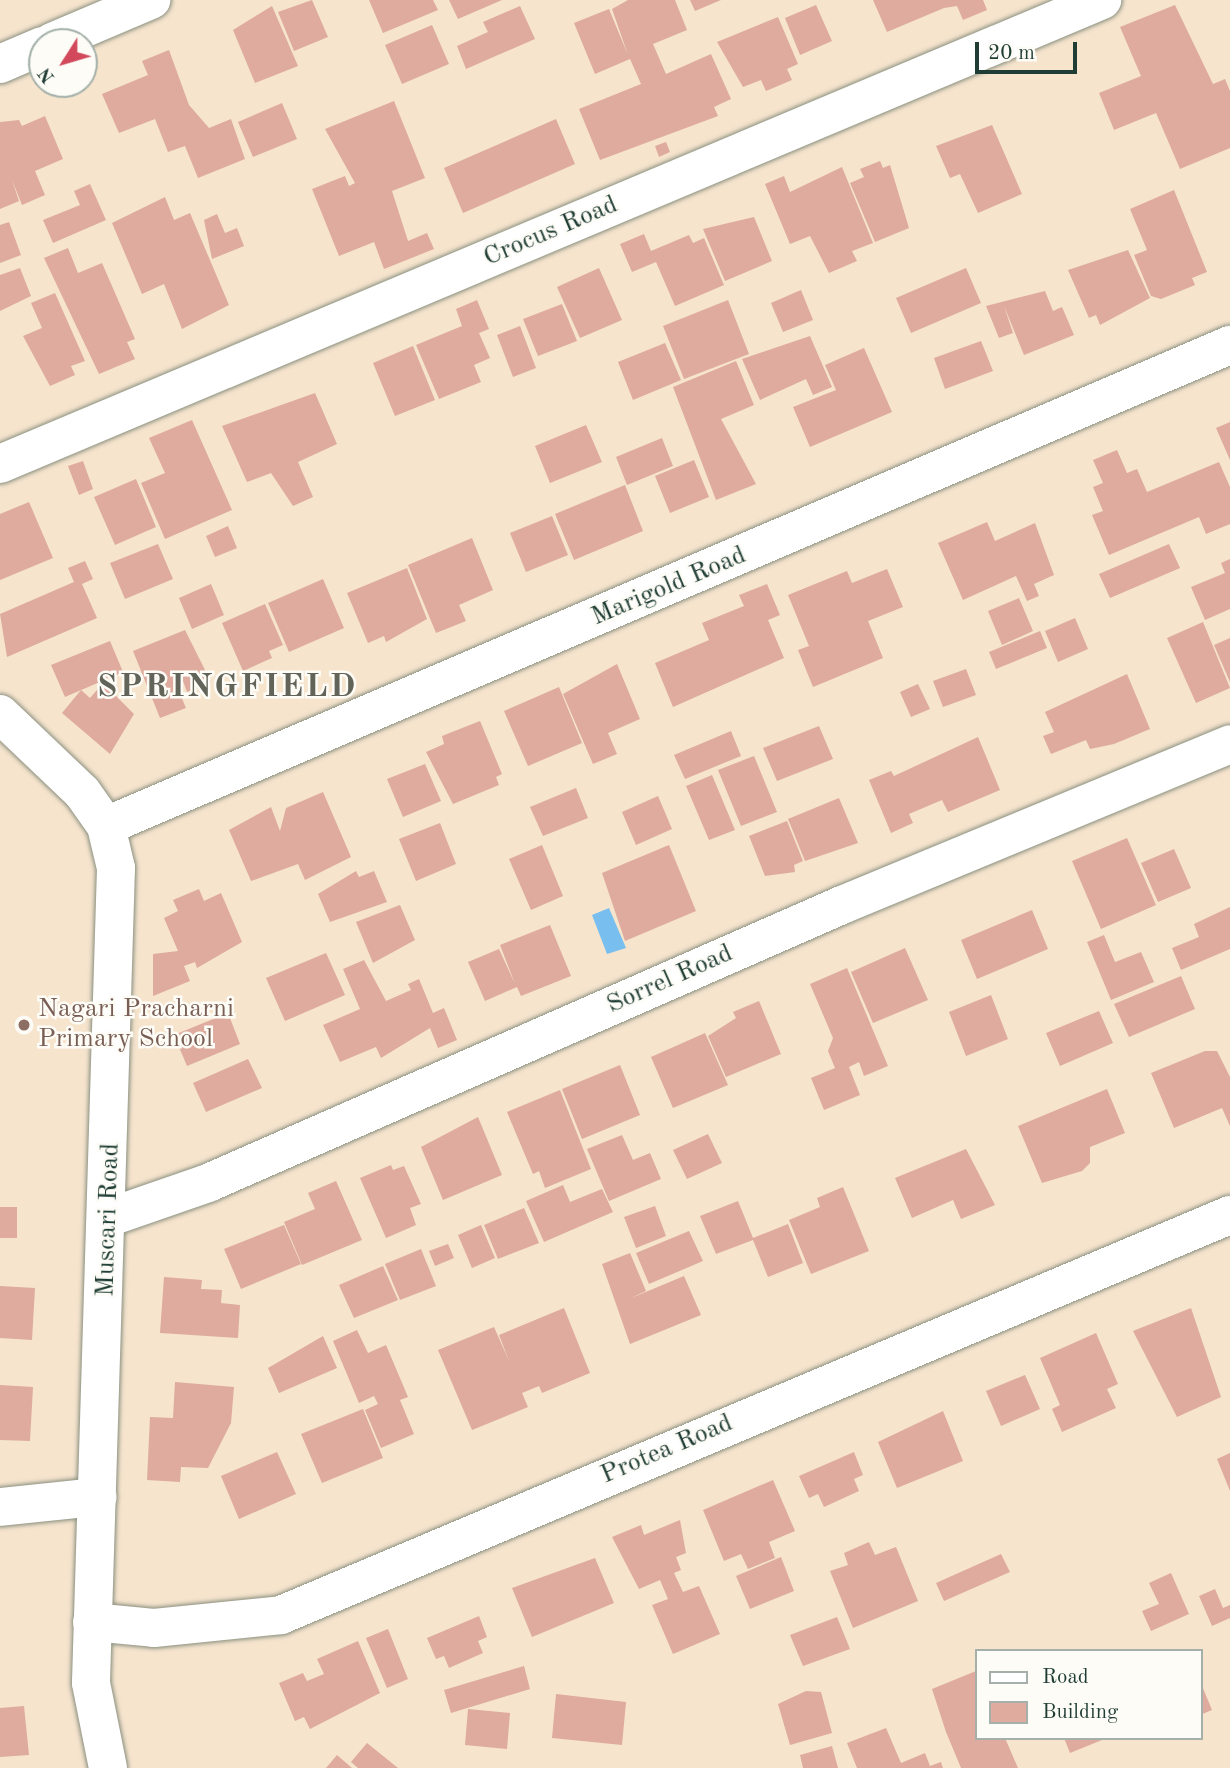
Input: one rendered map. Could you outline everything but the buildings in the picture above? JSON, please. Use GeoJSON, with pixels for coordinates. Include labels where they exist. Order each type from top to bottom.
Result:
{"type":"FeatureCollection","features":[{"type":"Feature","properties":{"kind":"street"},"geometry":{"type":"LineString","coordinates":[[85,28],[151,0]]}},
{"type":"Feature","properties":{"kind":"street","name":"Crocus Road"},"geometry":{"type":"LineString","coordinates":[[0,464],[1102,0]]}},
{"type":"Feature","properties":{"kind":"street"},"geometry":{"type":"LineString","coordinates":[[0,64],[28,52]]}},
{"type":"Feature","properties":{"kind":"street","name":"Marigold Road"},"geometry":{"type":"LineString","coordinates":[[106,826],[1230,345]]}},
{"type":"Feature","properties":{"kind":"street","name":"Muscari Road"},"geometry":{"type":"LineString","coordinates":[[0,714],[54,761],[106,826],[120,913],[91,1684],[108,1768]]}},
{"type":"Feature","properties":{"kind":"street","name":"Sorrel Road"},"geometry":{"type":"LineString","coordinates":[[110,1217],[208,1183],[830,911],[1230,744]]}},
{"type":"Feature","properties":{"kind":"street","name":"Protea Road"},"geometry":{"type":"LineString","coordinates":[[92,1622],[155,1628],[282,1615],[1230,1215]]}},
{"type":"Feature","properties":{"kind":"street"},"geometry":{"type":"LineString","coordinates":[[0,1507],[97,1497]]}},
{"type":"Feature","properties":{"kind":"water"},"geometry":{"type":"Polygon","coordinates":[[[609,908],[626,948],[607,954],[592,915],[609,908]]]}},
{"type":"Feature","properties":{"kind":"place","name":"Nagari Pracharni Primary School"},"geometry":{"type":"Point","coordinates":[24,1025]}},
{"type":"Feature","properties":{"kind":"district","name":"SPRINGFIELD"},"geometry":{"type":"Point","coordinates":[227,688]}}]}
